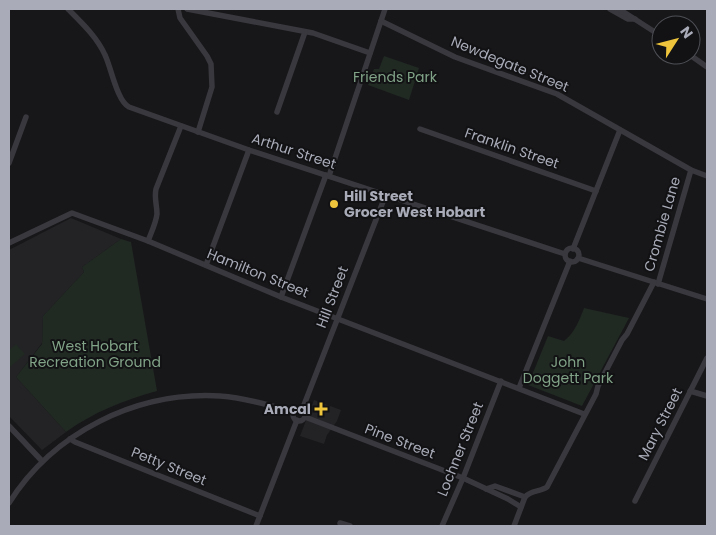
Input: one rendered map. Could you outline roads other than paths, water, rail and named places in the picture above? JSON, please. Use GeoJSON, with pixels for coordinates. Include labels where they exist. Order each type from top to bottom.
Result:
{"type":"FeatureCollection","features":[{"type":"Feature","properties":{"kind":"street","name":"Arthur Street"},"geometry":{"type":"LineString","coordinates":[[68,9],[92,35],[104,52],[125,105],[249,150],[565,254]]}},
{"type":"Feature","properties":{"kind":"street"},"geometry":{"type":"LineString","coordinates":[[178,9],[180,18],[211,64],[212,87],[198,132]]}},
{"type":"Feature","properties":{"kind":"street"},"geometry":{"type":"LineString","coordinates":[[188,9],[304,32],[370,53]]}},
{"type":"Feature","properties":{"kind":"street"},"geometry":{"type":"LineString","coordinates":[[281,296],[328,175],[384,9]]}},
{"type":"Feature","properties":{"kind":"street"},"geometry":{"type":"LineString","coordinates":[[610,9],[628,19],[635,19]]}},
{"type":"Feature","properties":{"kind":"street"},"geometry":{"type":"LineString","coordinates":[[619,9],[651,29]]}},
{"type":"Feature","properties":{"kind":"street","name":"Newdegate Street"},"geometry":{"type":"LineString","coordinates":[[381,21],[455,57],[557,94],[691,170],[707,176]]}},
{"type":"Feature","properties":{"kind":"street"},"geometry":{"type":"LineString","coordinates":[[277,112],[304,32]]}},
{"type":"Feature","properties":{"kind":"street"},"geometry":{"type":"LineString","coordinates":[[9,163],[26,118]]}},
{"type":"Feature","properties":{"kind":"street"},"geometry":{"type":"LineString","coordinates":[[148,242],[156,218],[155,195],[181,126]]}},
{"type":"Feature","properties":{"kind":"street","name":"Franklin Street"},"geometry":{"type":"LineString","coordinates":[[420,129],[596,191]]}},
{"type":"Feature","properties":{"kind":"street"},"geometry":{"type":"LineString","coordinates":[[573,249],[620,130]]}},
{"type":"Feature","properties":{"kind":"street"},"geometry":{"type":"LineString","coordinates":[[206,265],[249,150]]}},
{"type":"Feature","properties":{"kind":"street","name":"Crombie Lane"},"geometry":{"type":"LineString","coordinates":[[525,497],[547,487],[622,340],[656,283],[691,170]]}},
{"type":"Feature","properties":{"kind":"street","name":"Hill Street"},"geometry":{"type":"LineString","coordinates":[[302,410],[386,194]]}},
{"type":"Feature","properties":{"kind":"street","name":"Hamilton Street"},"geometry":{"type":"LineString","coordinates":[[9,243],[72,213],[584,414]]}},
{"type":"Feature","properties":{"kind":"street"},"geometry":{"type":"LineString","coordinates":[[570,261],[565,254],[567,250],[573,249],[578,252],[578,258]]}},
{"type":"Feature","properties":{"kind":"street"},"geometry":{"type":"LineString","coordinates":[[570,261],[578,258],[707,299]]}},
{"type":"Feature","properties":{"kind":"street"},"geometry":{"type":"LineString","coordinates":[[519,388],[570,261]]}},
{"type":"Feature","properties":{"kind":"street","name":"Mary Street"},"geometry":{"type":"LineString","coordinates":[[635,501],[707,358]]}},
{"type":"Feature","properties":{"kind":"street","name":"Lochner Street"},"geometry":{"type":"LineString","coordinates":[[442,526],[501,381]]}},
{"type":"Feature","properties":{"kind":"street"},"geometry":{"type":"LineString","coordinates":[[690,391],[707,396]]}},
{"type":"Feature","properties":{"kind":"street"},"geometry":{"type":"LineString","coordinates":[[9,503],[42,461],[70,439],[103,420],[142,404],[174,398],[211,396],[238,398],[294,412],[297,409],[305,412],[303,420],[297,420]]}},
{"type":"Feature","properties":{"kind":"street"},"geometry":{"type":"LineString","coordinates":[[294,412],[294,417],[297,420]]}},
{"type":"Feature","properties":{"kind":"street","name":"Pine Street"},"geometry":{"type":"LineString","coordinates":[[305,417],[463,478],[521,507]]}},
{"type":"Feature","properties":{"kind":"street"},"geometry":{"type":"LineString","coordinates":[[256,526],[297,420]]}},
{"type":"Feature","properties":{"kind":"street"},"geometry":{"type":"LineString","coordinates":[[9,426],[42,461]]}},
{"type":"Feature","properties":{"kind":"street","name":"Petty Street"},"geometry":{"type":"LineString","coordinates":[[70,439],[260,516]]}},
{"type":"Feature","properties":{"kind":"street","name":"Pine Street"},"geometry":{"type":"LineString","coordinates":[[486,489],[495,486],[525,497]]}},
{"type":"Feature","properties":{"kind":"street"},"geometry":{"type":"LineString","coordinates":[[514,526],[525,497]]}},
{"type":"Feature","properties":{"kind":"street"},"geometry":{"type":"LineString","coordinates":[[340,523],[350,526]]}},
{"type":"Feature","properties":{"kind":"place","name":"Hill Street Grocer West Hobart"},"geometry":{"type":"Point","coordinates":[334,204]}},
{"type":"Feature","properties":{"kind":"place","name":"Amcal"},"geometry":{"type":"Point","coordinates":[321,409]}},
{"type":"Feature","properties":{"kind":"park label","name":"Friends Park"},"geometry":{"type":"Point","coordinates":[395,77]}},
{"type":"Feature","properties":{"kind":"park label","name":"West Hobart Recreation Ground"},"geometry":{"type":"Point","coordinates":[95,354]}},
{"type":"Feature","properties":{"kind":"park label","name":"John Doggett Park"},"geometry":{"type":"Point","coordinates":[568,370]}}]}
